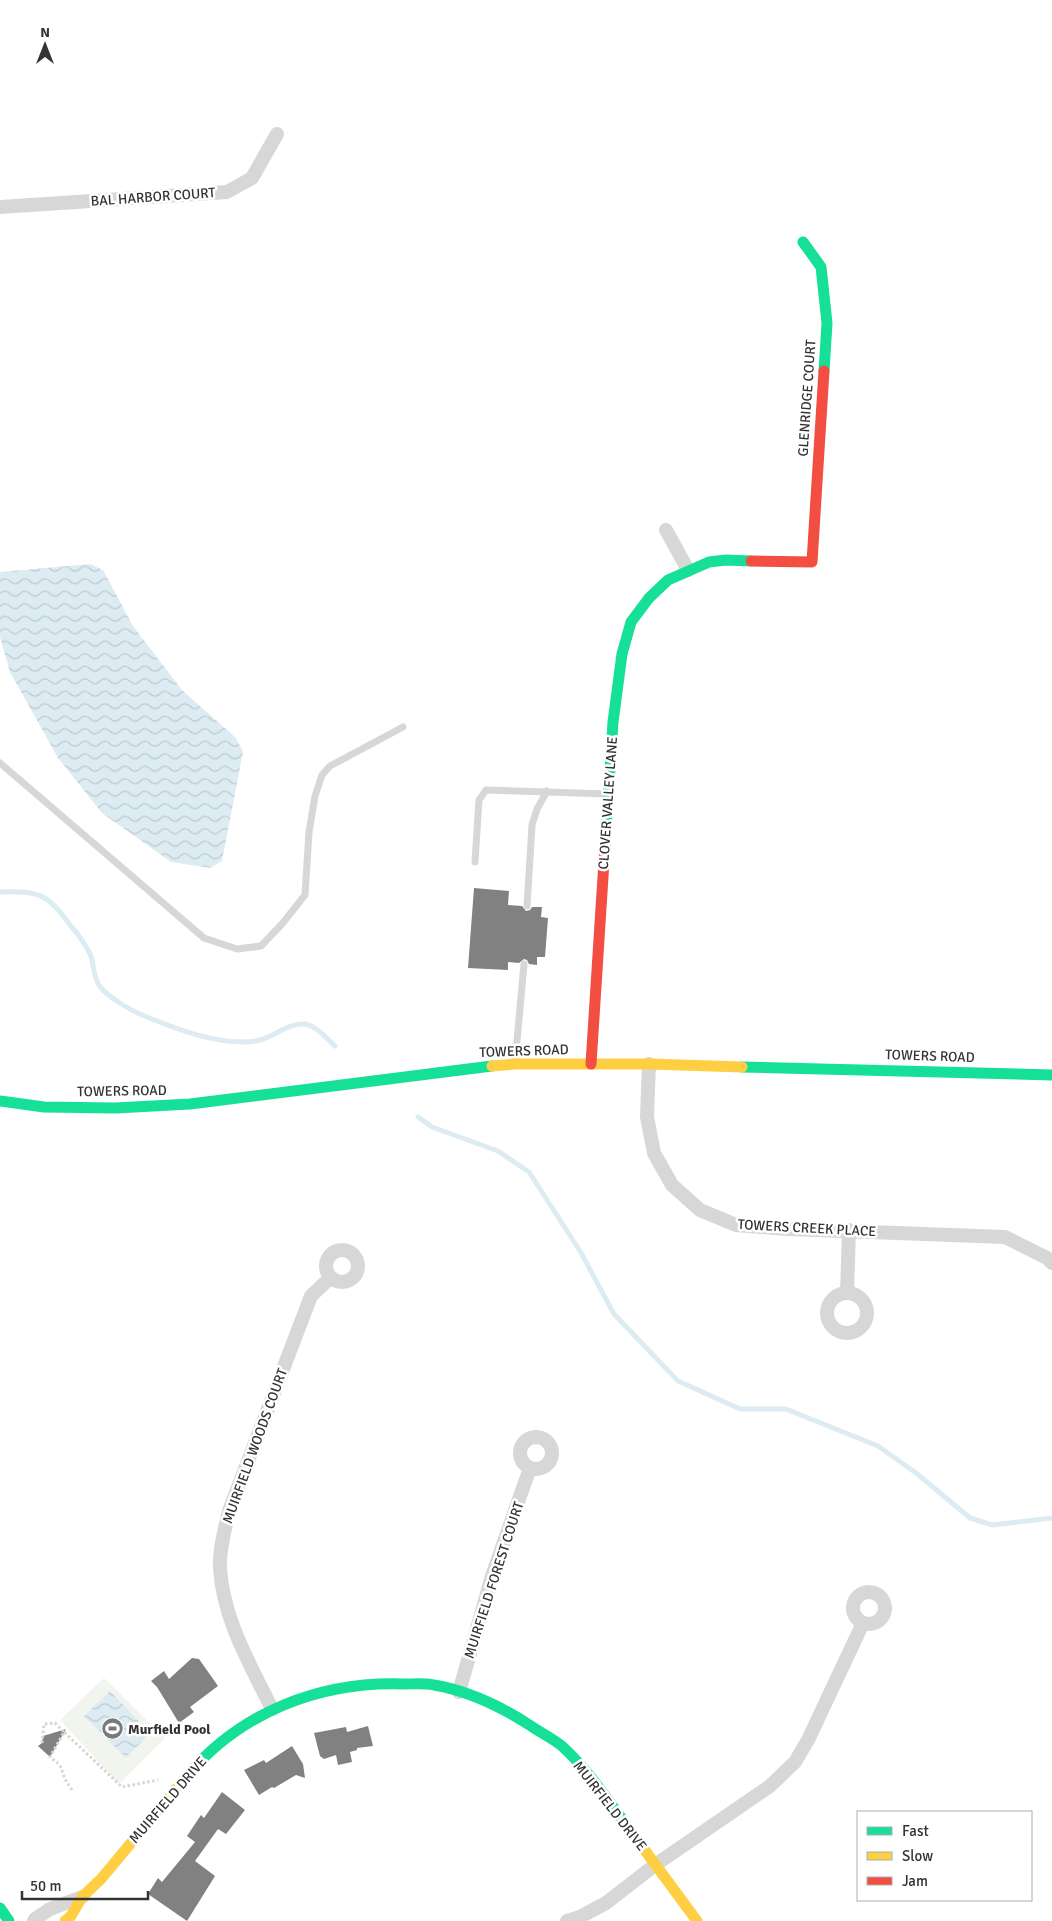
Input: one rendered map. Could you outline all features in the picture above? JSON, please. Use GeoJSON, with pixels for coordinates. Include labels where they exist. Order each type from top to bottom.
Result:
{"type":"FeatureCollection","features":[{"type":"Feature","properties":{"kind":"street","name":"BAL HARBOR COURT"},"geometry":{"type":"LineString","coordinates":[[0,207],[228,192],[252,178],[277,134]]}},
{"type":"Feature","properties":{"kind":"street","name":"GLENRIDGE COURT"},"geometry":{"type":"LineString","coordinates":[[803,242],[821,267],[827,323],[812,562]]}},
{"type":"Feature","properties":{"kind":"street"},"geometry":{"type":"LineString","coordinates":[[666,530],[688,570]]}},
{"type":"Feature","properties":{"kind":"street","name":"CLOVER VALLEY LANE"},"geometry":{"type":"LineString","coordinates":[[591,1064],[614,712],[622,654],[631,622],[649,598],[668,580],[709,562],[726,560],[812,562]]}},
{"type":"Feature","properties":{"kind":"street","name":"TOWERS ROAD"},"geometry":{"type":"LineString","coordinates":[[0,1101],[44,1107],[107,1108],[190,1104],[447,1070],[515,1064],[649,1064],[1052,1075]]}},
{"type":"Feature","properties":{"kind":"street","name":"TOWERS CREEK PLACE"},"geometry":{"type":"LineString","coordinates":[[649,1064],[647,1117],[654,1153],[672,1185],[700,1210],[736,1225],[789,1229],[1006,1237],[1050,1258]]}},
{"type":"Feature","properties":{"kind":"street"},"geometry":{"type":"LineString","coordinates":[[847,1293],[849,1230]]}},
{"type":"Feature","properties":{"kind":"street","name":"MUIRFIELD WOODS COURT"},"geometry":{"type":"LineString","coordinates":[[272,1709],[227,1611],[220,1567],[223,1538],[229,1511],[311,1296],[331,1277]]}},
{"type":"Feature","properties":{"kind":"street","name":"MUIRFIELD FOREST COURT"},"geometry":{"type":"LineString","coordinates":[[459,1692],[492,1576],[530,1468]]}},
{"type":"Feature","properties":{"kind":"street"},"geometry":{"type":"LineString","coordinates":[[567,1921],[580,1917],[606,1902],[655,1865],[770,1786],[795,1762],[808,1740],[863,1623]]}},
{"type":"Feature","properties":{"kind":"street","name":"MUIRFIELD DRIVE"},"geometry":{"type":"LineString","coordinates":[[65,1921],[71,1916],[82,1897],[101,1879],[202,1758],[230,1735],[272,1709],[311,1694],[349,1686],[380,1683],[434,1686],[483,1700],[523,1721],[562,1746],[591,1777],[696,1921]]}},
{"type":"Feature","properties":{"kind":"street","name":"MUIRFIELD DRIVE"},"geometry":{"type":"LineString","coordinates":[[34,1921],[50,1909],[82,1897]]}},
{"type":"Feature","properties":{"kind":"street"},"geometry":{"type":"LineString","coordinates":[[0,1908],[9,1921]]}},
{"type":"Feature","properties":{"kind":"lane"},"geometry":{"type":"LineString","coordinates":[[0,763],[204,938],[237,949],[261,946],[306,895],[309,832],[315,796],[322,776],[330,766],[403,727]]}},
{"type":"Feature","properties":{"kind":"lane"},"geometry":{"type":"LineString","coordinates":[[475,862],[479,800],[486,790],[608,794]]}},
{"type":"Feature","properties":{"kind":"lane"},"geometry":{"type":"LineString","coordinates":[[527,906],[532,825],[537,809],[547,791]]}},
{"type":"Feature","properties":{"kind":"lane"},"geometry":{"type":"LineString","coordinates":[[515,1064],[524,964]]}},
{"type":"Feature","properties":{"kind":"path"},"geometry":{"type":"LineString","coordinates":[[42,1743],[44,1724],[55,1723],[122,1787],[158,1780]]}},
{"type":"Feature","properties":{"kind":"path"},"geometry":{"type":"LineString","coordinates":[[64,1732],[50,1756],[60,1765],[65,1779],[72,1790]]}},
{"type":"Feature","properties":{"kind":"shaded area","name":"Murfield Pool"},"geometry":{"type":"Polygon","coordinates":[[[104,1678],[165,1738],[119,1784],[60,1720],[104,1678]]]}},
{"type":"Feature","properties":{"kind":"water"},"geometry":{"type":"Polygon","coordinates":[[[90,564],[103,570],[133,626],[182,690],[236,738],[243,752],[222,861],[210,868],[171,862],[102,813],[58,758],[10,672],[0,637],[0,572],[90,564]]]}},
{"type":"Feature","properties":{"kind":"water"},"geometry":{"type":"Polygon","coordinates":[[[110,1691],[150,1733],[126,1758],[84,1716],[110,1691]]]}},
{"type":"Feature","properties":{"kind":"building"},"geometry":{"type":"Polygon","coordinates":[[[474,888],[509,891],[508,905],[522,906],[526,911],[532,907],[542,907],[541,917],[548,918],[545,957],[537,957],[537,965],[529,964],[524,959],[519,963],[508,962],[508,970],[468,968],[474,888]]]}},
{"type":"Feature","properties":{"kind":"building"},"geometry":{"type":"Polygon","coordinates":[[[192,1658],[199,1659],[218,1686],[190,1707],[194,1712],[179,1723],[157,1687],[151,1681],[164,1671],[169,1679],[192,1658]]]}},
{"type":"Feature","properties":{"kind":"building"},"geometry":{"type":"Polygon","coordinates":[[[368,1726],[373,1746],[357,1748],[357,1750],[350,1752],[352,1762],[338,1765],[336,1755],[324,1759],[320,1756],[314,1733],[346,1727],[347,1732],[368,1726]]]}},
{"type":"Feature","properties":{"kind":"building"},"geometry":{"type":"Polygon","coordinates":[[[66,1729],[50,1757],[38,1746],[42,1743],[43,1736],[66,1729]]]}},
{"type":"Feature","properties":{"kind":"building"},"geometry":{"type":"Polygon","coordinates":[[[292,1746],[303,1764],[305,1778],[296,1775],[259,1795],[244,1770],[264,1760],[266,1763],[292,1746]]]}},
{"type":"Feature","properties":{"kind":"building"},"geometry":{"type":"Polygon","coordinates":[[[222,1792],[245,1810],[226,1834],[218,1829],[195,1861],[215,1876],[187,1921],[148,1894],[158,1878],[162,1882],[195,1842],[187,1836],[201,1815],[204,1818],[222,1792]]]}},
{"type":"Feature","properties":{"kind":"waterway"},"geometry":{"type":"LineString","coordinates":[[0,892],[24,892],[41,896],[55,906],[87,948],[91,956],[97,982],[102,989],[137,1013],[183,1031],[213,1039],[242,1042],[256,1041],[286,1028],[305,1024],[318,1030],[335,1046]]}},
{"type":"Feature","properties":{"kind":"waterway"},"geometry":{"type":"LineString","coordinates":[[418,1117],[432,1127],[498,1151],[529,1172],[580,1251],[614,1314],[678,1381],[740,1409],[786,1409],[878,1446],[916,1473],[970,1518],[992,1525],[1052,1518]]}},
{"type":"Feature","properties":{"kind":"traffic: fast"},"geometry":{"type":"LineString","coordinates":[[803,242],[821,267],[827,323],[824,371]]}},
{"type":"Feature","properties":{"kind":"traffic: fast"},"geometry":{"type":"LineString","coordinates":[[606,830],[613,722],[622,654],[631,622],[649,598],[668,580],[709,562],[726,560],[751,561]]}},
{"type":"Feature","properties":{"kind":"traffic: fast"},"geometry":{"type":"LineString","coordinates":[[0,1101],[44,1107],[116,1108],[190,1104],[492,1066]]}},
{"type":"Feature","properties":{"kind":"traffic: fast"},"geometry":{"type":"LineString","coordinates":[[742,1067],[1052,1075]]}},
{"type":"Feature","properties":{"kind":"traffic: fast"},"geometry":{"type":"LineString","coordinates":[[186,1777],[207,1754],[231,1735],[257,1718],[284,1705],[312,1695],[342,1688],[373,1684],[431,1684],[460,1691],[497,1706],[559,1744],[589,1775],[627,1826]]}},
{"type":"Feature","properties":{"kind":"traffic: fast"},"geometry":{"type":"LineString","coordinates":[[0,1908],[9,1921]]}},
{"type":"Feature","properties":{"kind":"traffic: slow"},"geometry":{"type":"LineString","coordinates":[[492,1066],[515,1064],[649,1064],[742,1067]]}},
{"type":"Feature","properties":{"kind":"traffic: slow"},"geometry":{"type":"LineString","coordinates":[[65,1921],[71,1916],[82,1897],[101,1879],[186,1777]]}},
{"type":"Feature","properties":{"kind":"traffic: slow"},"geometry":{"type":"LineString","coordinates":[[627,1826],[697,1921]]}},
{"type":"Feature","properties":{"kind":"traffic: jam"},"geometry":{"type":"LineString","coordinates":[[751,561],[812,562],[824,371]]}},
{"type":"Feature","properties":{"kind":"traffic: jam"},"geometry":{"type":"LineString","coordinates":[[591,1064],[606,830]]}},
{"type":"Feature","properties":{"kind":"place","name":"Murfield Pool"},"geometry":{"type":"Point","coordinates":[112,1729]}}]}
